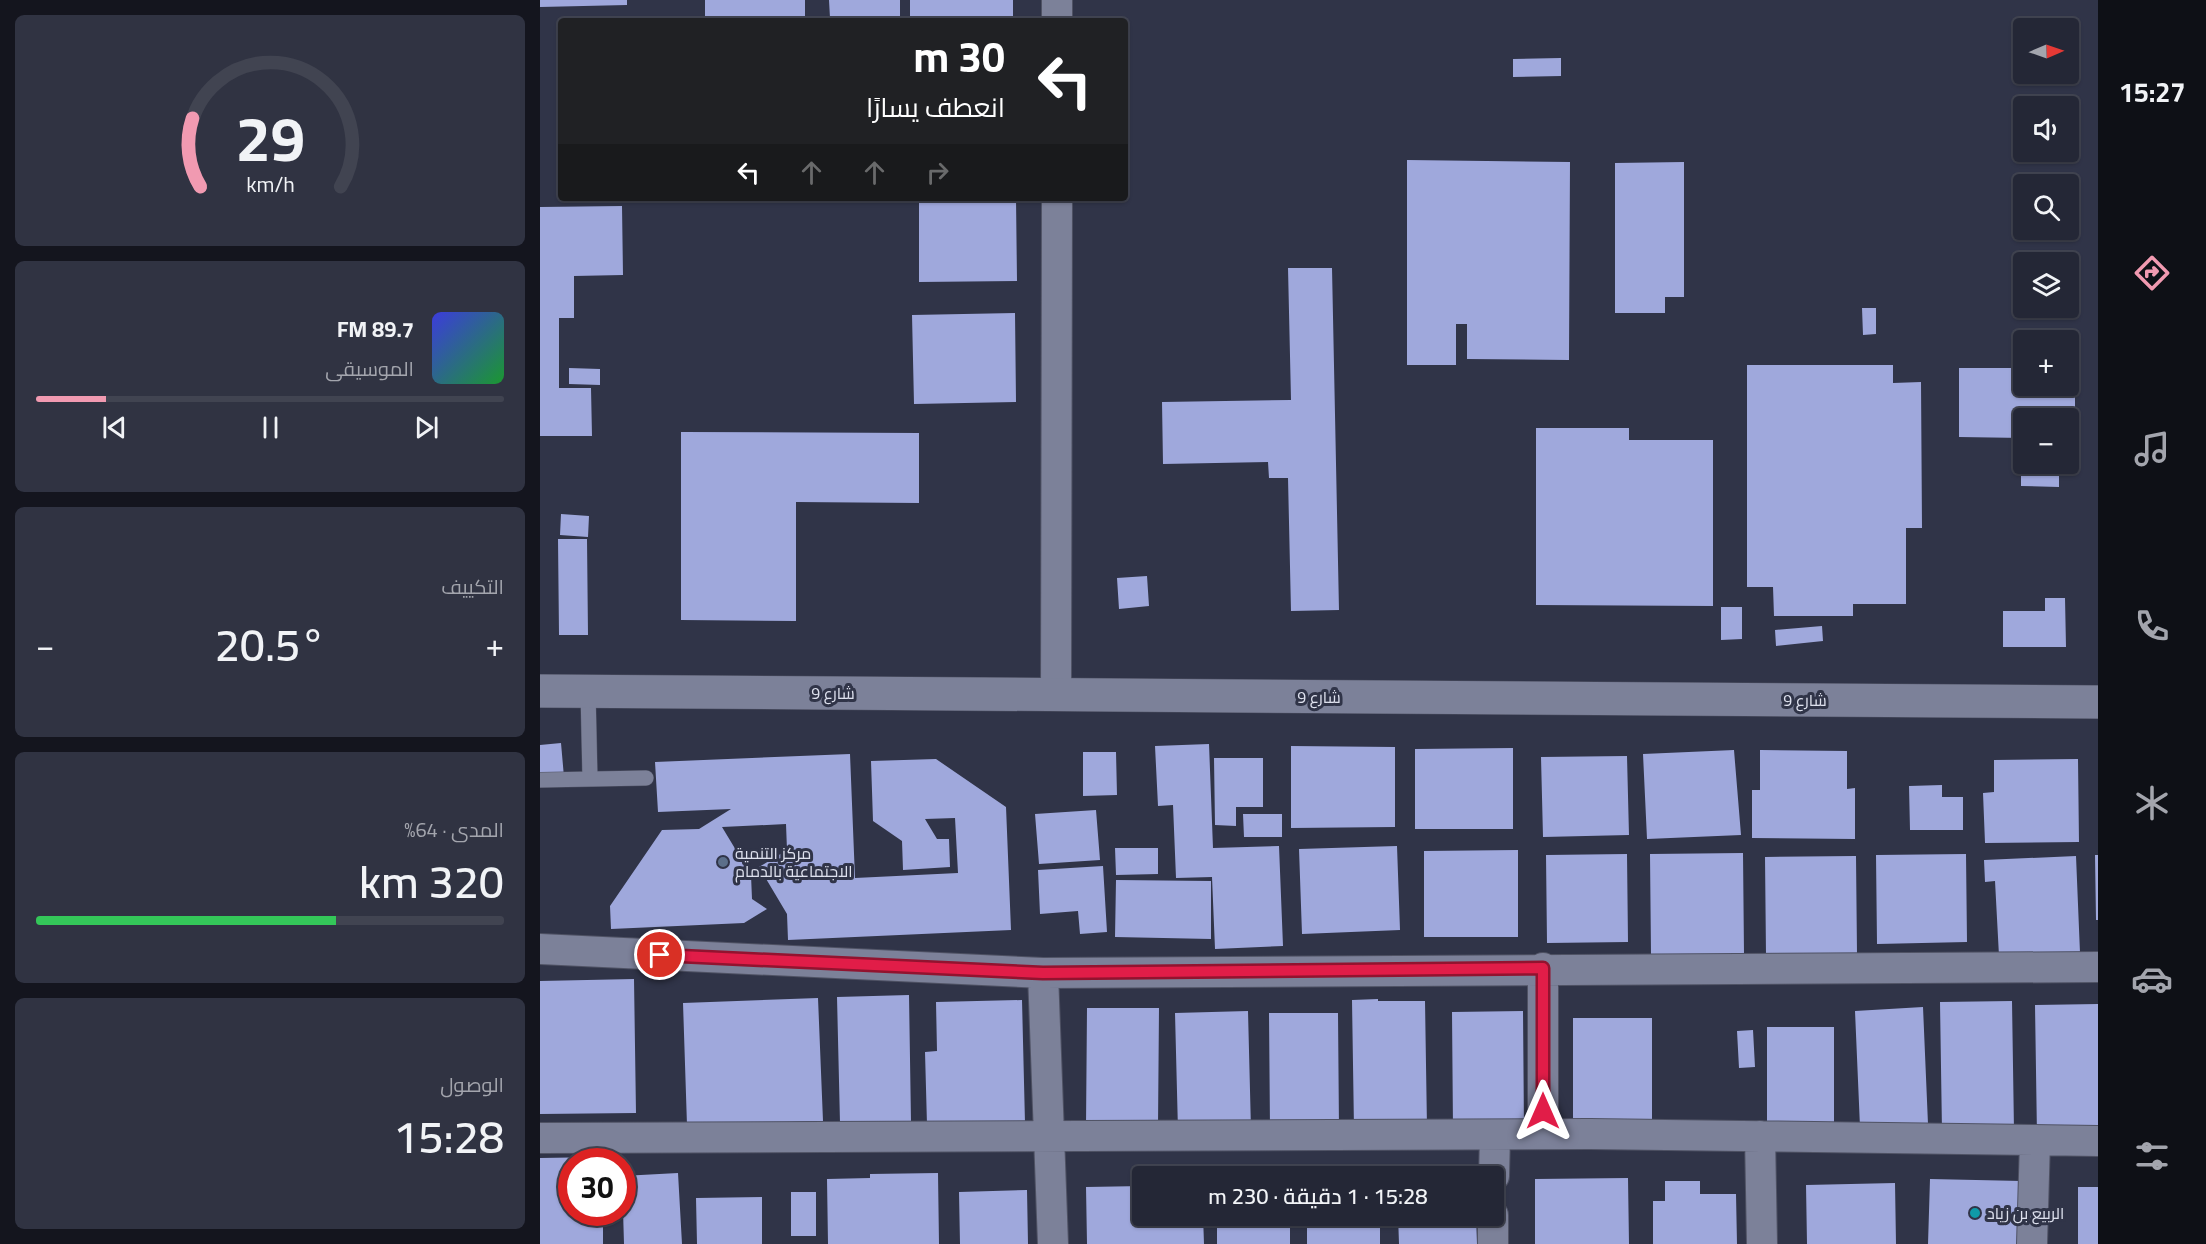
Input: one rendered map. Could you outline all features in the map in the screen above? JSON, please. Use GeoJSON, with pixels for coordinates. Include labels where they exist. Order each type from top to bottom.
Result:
{"type":"FeatureCollection","features":[{"type":"Feature","properties":{"kind":"street"},"geometry":{"type":"LineString","coordinates":[[1057,0],[1057,18]]}},
{"type":"Feature","properties":{"kind":"street"},"geometry":{"type":"LineString","coordinates":[[1056,201],[1056,695]]}},
{"type":"Feature","properties":{"kind":"street","name":"شارع 9"},"geometry":{"type":"LineString","coordinates":[[540,691],[2098,702]]}},
{"type":"Feature","properties":{"kind":"street"},"geometry":{"type":"LineString","coordinates":[[540,949],[1043,973],[1543,968],[2098,967]]}},
{"type":"Feature","properties":{"kind":"street"},"geometry":{"type":"LineString","coordinates":[[1543,968],[1543,1134]]}},
{"type":"Feature","properties":{"kind":"street"},"geometry":{"type":"LineString","coordinates":[[1043,973],[1053,1244]]}},
{"type":"Feature","properties":{"kind":"street"},"geometry":{"type":"LineString","coordinates":[[540,1138],[1543,1134],[2098,1141]]}},
{"type":"Feature","properties":{"kind":"street"},"geometry":{"type":"LineString","coordinates":[[1494,1166],[1495,1135]]}},
{"type":"Feature","properties":{"kind":"street"},"geometry":{"type":"LineString","coordinates":[[1760,1136],[1762,1244]]}},
{"type":"Feature","properties":{"kind":"street"},"geometry":{"type":"LineString","coordinates":[[2032,1244],[2035,1140]]}},
{"type":"Feature","properties":{"kind":"street"},"geometry":{"type":"LineString","coordinates":[[1493,1226],[1493,1244]]}},
{"type":"Feature","properties":{"kind":"lane"},"geometry":{"type":"LineString","coordinates":[[588,691],[590,779]]}},
{"type":"Feature","properties":{"kind":"lane"},"geometry":{"type":"LineString","coordinates":[[540,780],[646,778]]}},
{"type":"Feature","properties":{"kind":"building"},"geometry":{"type":"Polygon","coordinates":[[[540,0],[627,0],[627,5],[540,7],[540,0]]]}},
{"type":"Feature","properties":{"kind":"building"},"geometry":{"type":"Polygon","coordinates":[[[705,0],[805,0],[805,18],[705,18],[705,0]]]}},
{"type":"Feature","properties":{"kind":"building"},"geometry":{"type":"Polygon","coordinates":[[[829,0],[900,0],[900,18],[830,18],[829,0]]]}},
{"type":"Feature","properties":{"kind":"building"},"geometry":{"type":"Polygon","coordinates":[[[910,0],[1013,0],[1013,18],[910,18],[910,0]]]}},
{"type":"Feature","properties":{"kind":"building"},"geometry":{"type":"Polygon","coordinates":[[[1561,58],[1561,76],[1513,77],[1513,59],[1561,58]]]}},
{"type":"Feature","properties":{"kind":"building"},"geometry":{"type":"Polygon","coordinates":[[[1407,160],[1570,162],[1569,360],[1467,359],[1467,324],[1456,324],[1456,365],[1407,365],[1407,160]]]}},
{"type":"Feature","properties":{"kind":"building"},"geometry":{"type":"Polygon","coordinates":[[[1684,162],[1684,297],[1665,297],[1665,313],[1615,313],[1615,163],[1684,162]]]}},
{"type":"Feature","properties":{"kind":"building"},"geometry":{"type":"Polygon","coordinates":[[[919,201],[1016,201],[1017,281],[919,282],[919,201]]]}},
{"type":"Feature","properties":{"kind":"building"},"geometry":{"type":"Polygon","coordinates":[[[622,206],[623,275],[574,276],[574,318],[559,318],[559,388],[591,388],[592,436],[540,436],[540,207],[622,206]]]}},
{"type":"Feature","properties":{"kind":"building"},"geometry":{"type":"Polygon","coordinates":[[[1288,268],[1332,268],[1339,610],[1291,611],[1288,478],[1269,478],[1268,462],[1163,464],[1162,402],[1291,400],[1288,268]]]}},
{"type":"Feature","properties":{"kind":"building"},"geometry":{"type":"Polygon","coordinates":[[[1862,308],[1876,308],[1876,334],[1863,335],[1862,308]]]}},
{"type":"Feature","properties":{"kind":"building"},"geometry":{"type":"Polygon","coordinates":[[[1015,313],[1016,402],[914,404],[912,315],[1015,313]]]}},
{"type":"Feature","properties":{"kind":"building"},"geometry":{"type":"Polygon","coordinates":[[[1747,365],[1893,365],[1893,383],[1921,382],[1922,528],[1906,528],[1906,604],[1853,604],[1853,616],[1774,616],[1773,587],[1747,587],[1747,365]]]}},
{"type":"Feature","properties":{"kind":"building"},"geometry":{"type":"Polygon","coordinates":[[[569,368],[600,369],[600,385],[569,384],[569,368]]]}},
{"type":"Feature","properties":{"kind":"building"},"geometry":{"type":"Polygon","coordinates":[[[1959,368],[2013,368],[2013,396],[2075,396],[2075,408],[2013,408],[2013,438],[1959,437],[1959,368]]]}},
{"type":"Feature","properties":{"kind":"building"},"geometry":{"type":"Polygon","coordinates":[[[1536,428],[1629,428],[1629,440],[1713,440],[1713,606],[1536,605],[1536,428]]]}},
{"type":"Feature","properties":{"kind":"building"},"geometry":{"type":"Polygon","coordinates":[[[681,432],[919,433],[919,503],[796,502],[796,621],[681,620],[681,432]]]}},
{"type":"Feature","properties":{"kind":"building"},"geometry":{"type":"Polygon","coordinates":[[[2021,474],[2059,474],[2059,487],[2021,486],[2021,474]]]}},
{"type":"Feature","properties":{"kind":"building"},"geometry":{"type":"Polygon","coordinates":[[[561,514],[589,516],[588,537],[560,535],[561,514]]]}},
{"type":"Feature","properties":{"kind":"building"},"geometry":{"type":"Polygon","coordinates":[[[558,539],[587,539],[588,635],[559,635],[558,539]]]}},
{"type":"Feature","properties":{"kind":"building"},"geometry":{"type":"Polygon","coordinates":[[[1147,576],[1149,606],[1119,609],[1117,578],[1147,576]]]}},
{"type":"Feature","properties":{"kind":"building"},"geometry":{"type":"Polygon","coordinates":[[[2045,598],[2065,598],[2066,647],[2003,647],[2003,611],[2045,611],[2045,598]]]}},
{"type":"Feature","properties":{"kind":"building"},"geometry":{"type":"Polygon","coordinates":[[[1721,607],[1742,607],[1742,639],[1721,640],[1721,607]]]}},
{"type":"Feature","properties":{"kind":"building"},"geometry":{"type":"Polygon","coordinates":[[[1822,626],[1823,641],[1776,646],[1775,630],[1822,626]]]}},
{"type":"Feature","properties":{"kind":"building"},"geometry":{"type":"Polygon","coordinates":[[[561,743],[564,777],[540,780],[540,745],[561,743]]]}},
{"type":"Feature","properties":{"kind":"building"},"geometry":{"type":"Polygon","coordinates":[[[1209,744],[1213,848],[1279,846],[1283,946],[1215,949],[1212,877],[1176,878],[1173,805],[1158,806],[1155,746],[1209,744]]]}},
{"type":"Feature","properties":{"kind":"building"},"geometry":{"type":"Polygon","coordinates":[[[1291,746],[1395,747],[1395,827],[1291,828],[1291,746]]]}},
{"type":"Feature","properties":{"kind":"building"},"geometry":{"type":"Polygon","coordinates":[[[1513,748],[1513,829],[1415,829],[1415,749],[1513,748]]]}},
{"type":"Feature","properties":{"kind":"building"},"geometry":{"type":"Polygon","coordinates":[[[1734,750],[1741,835],[1647,839],[1643,754],[1734,750]]]}},
{"type":"Feature","properties":{"kind":"building"},"geometry":{"type":"Polygon","coordinates":[[[1760,750],[1847,751],[1847,789],[1855,788],[1855,839],[1752,838],[1752,790],[1760,790],[1760,750]]]}},
{"type":"Feature","properties":{"kind":"building"},"geometry":{"type":"Polygon","coordinates":[[[1083,752],[1116,752],[1117,795],[1083,796],[1083,752]]]}},
{"type":"Feature","properties":{"kind":"building"},"geometry":{"type":"Polygon","coordinates":[[[850,754],[855,878],[958,873],[955,818],[925,819],[937,839],[949,839],[950,867],[903,870],[902,841],[873,821],[871,761],[936,759],[1006,807],[1011,930],[788,940],[787,914],[759,867],[787,850],[786,824],[722,827],[751,875],[752,899],[767,909],[744,923],[611,929],[610,906],[662,830],[699,829],[731,809],[658,812],[655,762],[850,754]]]}},
{"type":"Feature","properties":{"kind":"building"},"geometry":{"type":"Polygon","coordinates":[[[1627,756],[1629,835],[1543,837],[1541,757],[1627,756]]]}},
{"type":"Feature","properties":{"kind":"building"},"geometry":{"type":"Polygon","coordinates":[[[1214,758],[1263,758],[1263,807],[1236,807],[1236,826],[1215,825],[1214,758]]]}},
{"type":"Feature","properties":{"kind":"building"},"geometry":{"type":"Polygon","coordinates":[[[2078,759],[2079,842],[1985,843],[1983,793],[1994,792],[1994,760],[2078,759]]]}},
{"type":"Feature","properties":{"kind":"building"},"geometry":{"type":"Polygon","coordinates":[[[1942,785],[1942,797],[1963,797],[1963,830],[1910,830],[1909,786],[1942,785]]]}},
{"type":"Feature","properties":{"kind":"building"},"geometry":{"type":"Polygon","coordinates":[[[1096,810],[1100,860],[1039,864],[1035,814],[1096,810]]]}},
{"type":"Feature","properties":{"kind":"building"},"geometry":{"type":"Polygon","coordinates":[[[1243,814],[1282,814],[1282,837],[1244,837],[1243,814]]]}},
{"type":"Feature","properties":{"kind":"building"},"geometry":{"type":"Polygon","coordinates":[[[1397,846],[1400,930],[1302,934],[1299,849],[1397,846]]]}},
{"type":"Feature","properties":{"kind":"building"},"geometry":{"type":"Polygon","coordinates":[[[1115,848],[1158,848],[1158,874],[1116,875],[1115,848]]]}},
{"type":"Feature","properties":{"kind":"building"},"geometry":{"type":"Polygon","coordinates":[[[1518,850],[1518,937],[1424,937],[1424,851],[1518,850]]]}},
{"type":"Feature","properties":{"kind":"building"},"geometry":{"type":"Polygon","coordinates":[[[1743,853],[1744,954],[1651,955],[1650,854],[1743,853]]]}},
{"type":"Feature","properties":{"kind":"building"},"geometry":{"type":"Polygon","coordinates":[[[1627,854],[1628,942],[1547,943],[1546,855],[1627,854]]]}},
{"type":"Feature","properties":{"kind":"building"},"geometry":{"type":"Polygon","coordinates":[[[1966,854],[1967,942],[1877,944],[1876,855],[1966,854]]]}},
{"type":"Feature","properties":{"kind":"building"},"geometry":{"type":"Polygon","coordinates":[[[2095,855],[2098,855],[2098,920],[2096,920],[2095,855]]]}},
{"type":"Feature","properties":{"kind":"building"},"geometry":{"type":"Polygon","coordinates":[[[1856,856],[1857,954],[1766,956],[1765,857],[1856,856]]]}},
{"type":"Feature","properties":{"kind":"building"},"geometry":{"type":"Polygon","coordinates":[[[2076,856],[2080,953],[1999,956],[1995,881],[1985,882],[1984,860],[2076,856]]]}},
{"type":"Feature","properties":{"kind":"building"},"geometry":{"type":"Polygon","coordinates":[[[1103,866],[1107,932],[1080,934],[1078,911],[1040,914],[1038,870],[1103,866]]]}},
{"type":"Feature","properties":{"kind":"building"},"geometry":{"type":"Polygon","coordinates":[[[1116,880],[1211,881],[1211,939],[1115,937],[1116,880]]]}},
{"type":"Feature","properties":{"kind":"building"},"geometry":{"type":"Polygon","coordinates":[[[634,979],[636,1113],[540,1114],[540,981],[634,979]]]}},
{"type":"Feature","properties":{"kind":"building"},"geometry":{"type":"Polygon","coordinates":[[[909,995],[911,1122],[840,1123],[837,997],[909,995]]]}},
{"type":"Feature","properties":{"kind":"building"},"geometry":{"type":"Polygon","coordinates":[[[818,998],[823,1121],[687,1125],[683,1003],[818,998]]]}},
{"type":"Feature","properties":{"kind":"building"},"geometry":{"type":"Polygon","coordinates":[[[1378,999],[1378,1001],[1425,1001],[1427,1128],[1354,1129],[1352,1000],[1378,999]]]}},
{"type":"Feature","properties":{"kind":"building"},"geometry":{"type":"Polygon","coordinates":[[[1022,1000],[1025,1123],[927,1125],[925,1052],[937,1051],[936,1002],[1022,1000]]]}},
{"type":"Feature","properties":{"kind":"building"},"geometry":{"type":"Polygon","coordinates":[[[2012,1001],[2014,1131],[1942,1132],[1940,1002],[2012,1001]]]}},
{"type":"Feature","properties":{"kind":"building"},"geometry":{"type":"Polygon","coordinates":[[[2098,1004],[2098,1135],[2037,1136],[2035,1005],[2098,1004]]]}},
{"type":"Feature","properties":{"kind":"building"},"geometry":{"type":"Polygon","coordinates":[[[1923,1007],[1928,1124],[1860,1127],[1855,1011],[1923,1007]]]}},
{"type":"Feature","properties":{"kind":"building"},"geometry":{"type":"Polygon","coordinates":[[[1087,1008],[1159,1008],[1158,1127],[1086,1127],[1087,1008]]]}},
{"type":"Feature","properties":{"kind":"building"},"geometry":{"type":"Polygon","coordinates":[[[1248,1011],[1251,1130],[1178,1131],[1175,1013],[1248,1011]]]}},
{"type":"Feature","properties":{"kind":"building"},"geometry":{"type":"Polygon","coordinates":[[[1523,1011],[1524,1129],[1453,1130],[1452,1012],[1523,1011]]]}},
{"type":"Feature","properties":{"kind":"building"},"geometry":{"type":"Polygon","coordinates":[[[1269,1013],[1338,1013],[1339,1129],[1270,1129],[1269,1013]]]}},
{"type":"Feature","properties":{"kind":"building"},"geometry":{"type":"Polygon","coordinates":[[[1573,1018],[1652,1018],[1652,1130],[1573,1130],[1573,1018]]]}},
{"type":"Feature","properties":{"kind":"building"},"geometry":{"type":"Polygon","coordinates":[[[1767,1027],[1834,1027],[1834,1126],[1767,1126],[1767,1027]]]}},
{"type":"Feature","properties":{"kind":"building"},"geometry":{"type":"Polygon","coordinates":[[[1753,1030],[1755,1067],[1739,1068],[1737,1031],[1753,1030]]]}},
{"type":"Feature","properties":{"kind":"building"},"geometry":{"type":"Polygon","coordinates":[[[540,1158],[558,1158],[558,1226],[603,1226],[603,1244],[540,1244],[540,1158]]]}},
{"type":"Feature","properties":{"kind":"building"},"geometry":{"type":"Polygon","coordinates":[[[678,1173],[682,1244],[624,1244],[623,1226],[636,1226],[636,1175],[678,1173]]]}},
{"type":"Feature","properties":{"kind":"building"},"geometry":{"type":"Polygon","coordinates":[[[938,1173],[939,1244],[828,1244],[827,1179],[870,1178],[870,1174],[938,1173]]]}},
{"type":"Feature","properties":{"kind":"building"},"geometry":{"type":"Polygon","coordinates":[[[1628,1178],[1629,1244],[1535,1244],[1535,1179],[1628,1178]]]}},
{"type":"Feature","properties":{"kind":"building","name":"الربيع بن زياد"},"geometry":{"type":"Polygon","coordinates":[[[1930,1179],[2022,1181],[2020,1244],[1928,1244],[1930,1179]]]}},
{"type":"Feature","properties":{"kind":"building"},"geometry":{"type":"Polygon","coordinates":[[[1665,1181],[1700,1181],[1700,1194],[1736,1194],[1737,1244],[1653,1244],[1653,1201],[1665,1201],[1665,1181]]]}},
{"type":"Feature","properties":{"kind":"building"},"geometry":{"type":"Polygon","coordinates":[[[1895,1183],[1896,1244],[1807,1244],[1806,1185],[1895,1183]]]}},
{"type":"Feature","properties":{"kind":"building"},"geometry":{"type":"Polygon","coordinates":[[[1132,1186],[1132,1226],[1203,1226],[1204,1244],[1087,1244],[1086,1187],[1132,1186]]]}},
{"type":"Feature","properties":{"kind":"building"},"geometry":{"type":"Polygon","coordinates":[[[2078,1187],[2098,1187],[2098,1244],[2078,1244],[2078,1187]]]}},
{"type":"Feature","properties":{"kind":"building"},"geometry":{"type":"Polygon","coordinates":[[[1027,1190],[1028,1244],[960,1244],[959,1192],[1027,1190]]]}},
{"type":"Feature","properties":{"kind":"building"},"geometry":{"type":"Polygon","coordinates":[[[791,1192],[816,1192],[816,1236],[791,1236],[791,1192]]]}},
{"type":"Feature","properties":{"kind":"building"},"geometry":{"type":"Polygon","coordinates":[[[762,1197],[762,1244],[697,1244],[696,1198],[762,1197]]]}},
{"type":"Feature","properties":{"kind":"building"},"geometry":{"type":"Polygon","coordinates":[[[1217,1226],[1290,1226],[1290,1244],[1217,1244],[1217,1226]]]}},
{"type":"Feature","properties":{"kind":"building"},"geometry":{"type":"Polygon","coordinates":[[[1307,1226],[1380,1226],[1380,1244],[1307,1244],[1307,1226]]]}},
{"type":"Feature","properties":{"kind":"building"},"geometry":{"type":"Polygon","coordinates":[[[1398,1226],[1476,1226],[1477,1244],[1399,1244],[1398,1226]]]}},
{"type":"Feature","properties":{"kind":"place","name":"مركز التنمية الاجتماعية بالدمام"},"geometry":{"type":"Point","coordinates":[723,862]}},
{"type":"Feature","properties":{"kind":"place","name":"الربيع بن زياد"},"geometry":{"type":"Point","coordinates":[1975,1213]}},
{"type":"Feature","properties":{"kind":"route"},"geometry":{"type":"LineString","coordinates":[[660,955],[1043,973],[1543,968],[1543,1111]]}}]}
